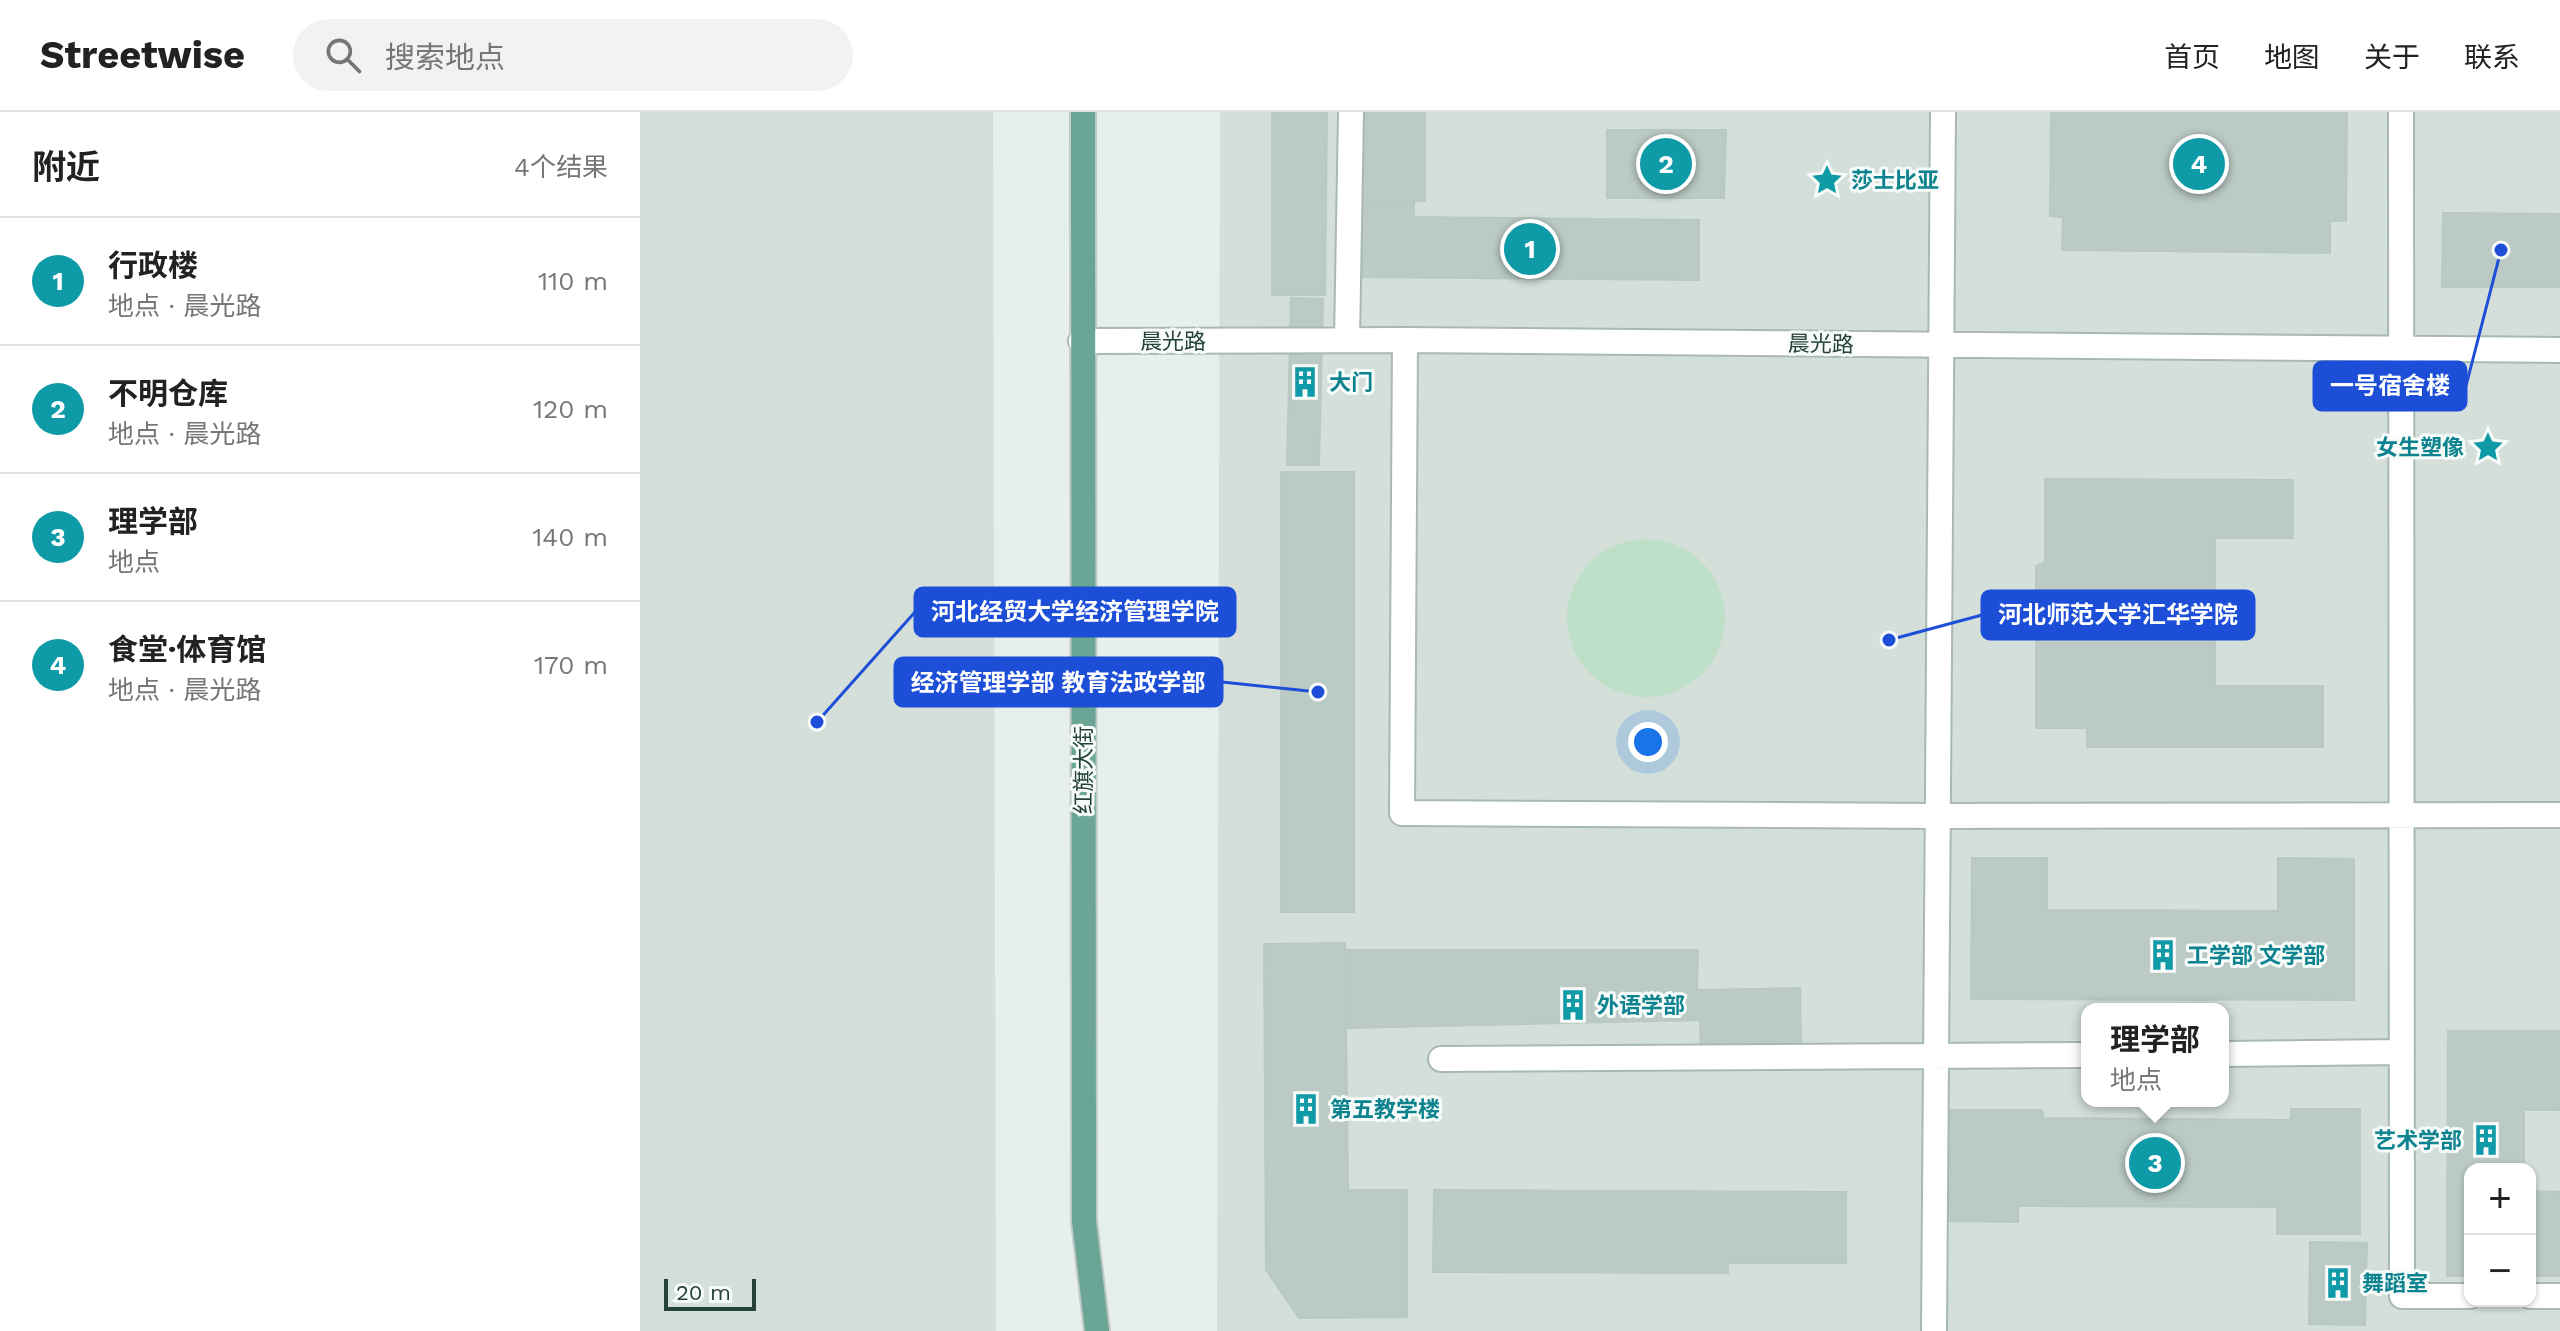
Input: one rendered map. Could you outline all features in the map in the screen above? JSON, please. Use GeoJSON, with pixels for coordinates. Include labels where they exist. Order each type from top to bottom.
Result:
{"type":"FeatureCollection","features":[{"type":"Feature","properties":{"kind":"main road","name":"红旗大街"},"geometry":{"type":"LineString","coordinates":[[1083,112],[1084,1221],[1097,1331]]}},
{"type":"Feature","properties":{"kind":"street"},"geometry":{"type":"LineString","coordinates":[[1347,340],[1351,112]]}},
{"type":"Feature","properties":{"kind":"street"},"geometry":{"type":"LineString","coordinates":[[1934,1331],[1943,112]]}},
{"type":"Feature","properties":{"kind":"street"},"geometry":{"type":"LineString","coordinates":[[2401,112],[2402,1296],[2464,1296]]}},
{"type":"Feature","properties":{"kind":"street","name":"晨光路"},"geometry":{"type":"LineString","coordinates":[[1081,341],[1405,340],[2560,350]]}},
{"type":"Feature","properties":{"kind":"street"},"geometry":{"type":"LineString","coordinates":[[1405,340],[1402,813],[2560,815]]}},
{"type":"Feature","properties":{"kind":"street"},"geometry":{"type":"LineString","coordinates":[[2229,1054],[2402,1052]]}},
{"type":"Feature","properties":{"kind":"street"},"geometry":{"type":"LineString","coordinates":[[1441,1059],[2081,1055]]}},
{"type":"Feature","properties":{"kind":"street"},"geometry":{"type":"LineString","coordinates":[[2536,1296],[2560,1296]]}},
{"type":"Feature","properties":{"kind":"shaded area"},"geometry":{"type":"Polygon","coordinates":[[[640,112],[993,112],[996,1331],[640,1331],[640,112]]]}},
{"type":"Feature","properties":{"kind":"shaded area"},"geometry":{"type":"Polygon","coordinates":[[[1220,112],[2560,112],[2560,1331],[1217,1331],[1220,112]]]}},
{"type":"Feature","properties":{"kind":"green space"},"geometry":{"type":"Polygon","coordinates":[[[1646,539],[1676,545],[1702,562],[1719,588],[1725,618],[1719,648],[1702,674],[1676,691],[1646,697],[1616,691],[1590,674],[1573,648],[1567,618],[1573,588],[1590,562],[1616,545],[1646,539]]]}},
{"type":"Feature","properties":{"kind":"building"},"geometry":{"type":"Polygon","coordinates":[[[1272,112],[1327,112],[1325,295],[1272,295],[1272,112]]]}},
{"type":"Feature","properties":{"kind":"building"},"geometry":{"type":"Polygon","coordinates":[[[1362,112],[1425,112],[1425,201],[1361,201],[1362,112]]]}},
{"type":"Feature","properties":{"kind":"building"},"geometry":{"type":"Polygon","coordinates":[[[2051,112],[2347,112],[2346,221],[2330,221],[2330,253],[2062,250],[2063,217],[2050,216],[2051,112]]]}},
{"type":"Feature","properties":{"kind":"building"},"geometry":{"type":"Polygon","coordinates":[[[1607,130],[1726,130],[1724,198],[1607,198],[1607,130]]]}},
{"type":"Feature","properties":{"kind":"building"},"geometry":{"type":"Polygon","coordinates":[[[1362,201],[1414,202],[1414,217],[1699,220],[1699,280],[1361,277],[1362,201]]]}},
{"type":"Feature","properties":{"kind":"building"},"geometry":{"type":"Polygon","coordinates":[[[2443,213],[2560,214],[2560,287],[2442,287],[2443,213]]]}},
{"type":"Feature","properties":{"kind":"building","name":"大门"},"geometry":{"type":"Polygon","coordinates":[[[1291,298],[1323,299],[1319,465],[1287,465],[1291,298]]]}},
{"type":"Feature","properties":{"kind":"building"},"geometry":{"type":"Polygon","coordinates":[[[1281,472],[1354,472],[1354,912],[1281,912],[1281,472]]]}},
{"type":"Feature","properties":{"kind":"building"},"geometry":{"type":"Polygon","coordinates":[[[2045,479],[2293,480],[2293,538],[2215,538],[2215,686],[2323,686],[2323,747],[2087,747],[2087,728],[2036,728],[2036,566],[2045,562],[2045,479]]]}},
{"type":"Feature","properties":{"kind":"building","name":"工学部 文学部"},"geometry":{"type":"Polygon","coordinates":[[[1972,858],[2047,858],[2047,910],[2278,911],[2278,858],[2354,859],[2354,1000],[1971,999],[1972,858]]]}},
{"type":"Feature","properties":{"kind":"building","name":"第五教学楼"},"geometry":{"type":"Polygon","coordinates":[[[1345,943],[1348,1190],[1407,1190],[1407,1317],[1299,1318],[1266,1270],[1264,944],[1345,943]]]}},
{"type":"Feature","properties":{"kind":"building","name":"外语学部"},"geometry":{"type":"Polygon","coordinates":[[[1345,950],[1698,950],[1697,990],[1800,988],[1801,1051],[1701,1053],[1700,1020],[1347,1028],[1345,950]]]}},
{"type":"Feature","properties":{"kind":"building","name":"艺术学部"},"geometry":{"type":"Polygon","coordinates":[[[2448,1031],[2560,1031],[2560,1110],[2524,1110],[2524,1163],[2464,1163],[2464,1276],[2447,1276],[2448,1031]]]}},
{"type":"Feature","properties":{"kind":"building"},"geometry":{"type":"Polygon","coordinates":[[[2291,1109],[2360,1109],[2360,1234],[2277,1234],[2277,1207],[2018,1206],[2018,1222],[1949,1221],[1950,1110],[2042,1110],[2044,1118],[2291,1120],[2291,1109]]]}},
{"type":"Feature","properties":{"kind":"building"},"geometry":{"type":"Polygon","coordinates":[[[1434,1190],[1846,1192],[1846,1263],[1728,1263],[1728,1273],[1433,1272],[1434,1190]]]}},
{"type":"Feature","properties":{"kind":"building"},"geometry":{"type":"Polygon","coordinates":[[[2536,1191],[2560,1192],[2560,1276],[2536,1276],[2536,1191]]]}},
{"type":"Feature","properties":{"kind":"building","name":"舞蹈室"},"geometry":{"type":"Polygon","coordinates":[[[2310,1242],[2367,1243],[2365,1325],[2309,1324],[2310,1242]]]}},
{"type":"Feature","properties":{"kind":"place","name":"不明仓库"},"geometry":{"type":"Point","coordinates":[1666,164]}},
{"type":"Feature","properties":{"kind":"place","name":"食堂·体育馆"},"geometry":{"type":"Point","coordinates":[2199,164]}},
{"type":"Feature","properties":{"kind":"place","name":"莎士比亚"},"geometry":{"type":"Point","coordinates":[1827,180]}},
{"type":"Feature","properties":{"kind":"place","name":"行政楼"},"geometry":{"type":"Point","coordinates":[1530,249]}},
{"type":"Feature","properties":{"kind":"place","name":"一号宿舍楼"},"geometry":{"type":"Point","coordinates":[2501,250]}},
{"type":"Feature","properties":{"kind":"place","name":"大门"},"geometry":{"type":"Point","coordinates":[1305,382]}},
{"type":"Feature","properties":{"kind":"place","name":"女生塑像"},"geometry":{"type":"Point","coordinates":[2488,447]}},
{"type":"Feature","properties":{"kind":"place","name":"河北师范大学汇华学院"},"geometry":{"type":"Point","coordinates":[1889,640]}},
{"type":"Feature","properties":{"kind":"place","name":"经济管理学部 教育法政学部"},"geometry":{"type":"Point","coordinates":[1318,692]}},
{"type":"Feature","properties":{"kind":"place","name":"河北经贸大学经济管理学院"},"geometry":{"type":"Point","coordinates":[817,722]}},
{"type":"Feature","properties":{"kind":"place","name":"工学部 文学部"},"geometry":{"type":"Point","coordinates":[2163,955]}},
{"type":"Feature","properties":{"kind":"place","name":"外语学部"},"geometry":{"type":"Point","coordinates":[1573,1005]}},
{"type":"Feature","properties":{"kind":"place","name":"第五教学楼"},"geometry":{"type":"Point","coordinates":[1306,1109]}},
{"type":"Feature","properties":{"kind":"place","name":"艺术学部"},"geometry":{"type":"Point","coordinates":[2486,1140]}},
{"type":"Feature","properties":{"kind":"place","name":"理学部"},"geometry":{"type":"Point","coordinates":[2155,1163]}},
{"type":"Feature","properties":{"kind":"place","name":"舞蹈室"},"geometry":{"type":"Point","coordinates":[2338,1283]}}]}
